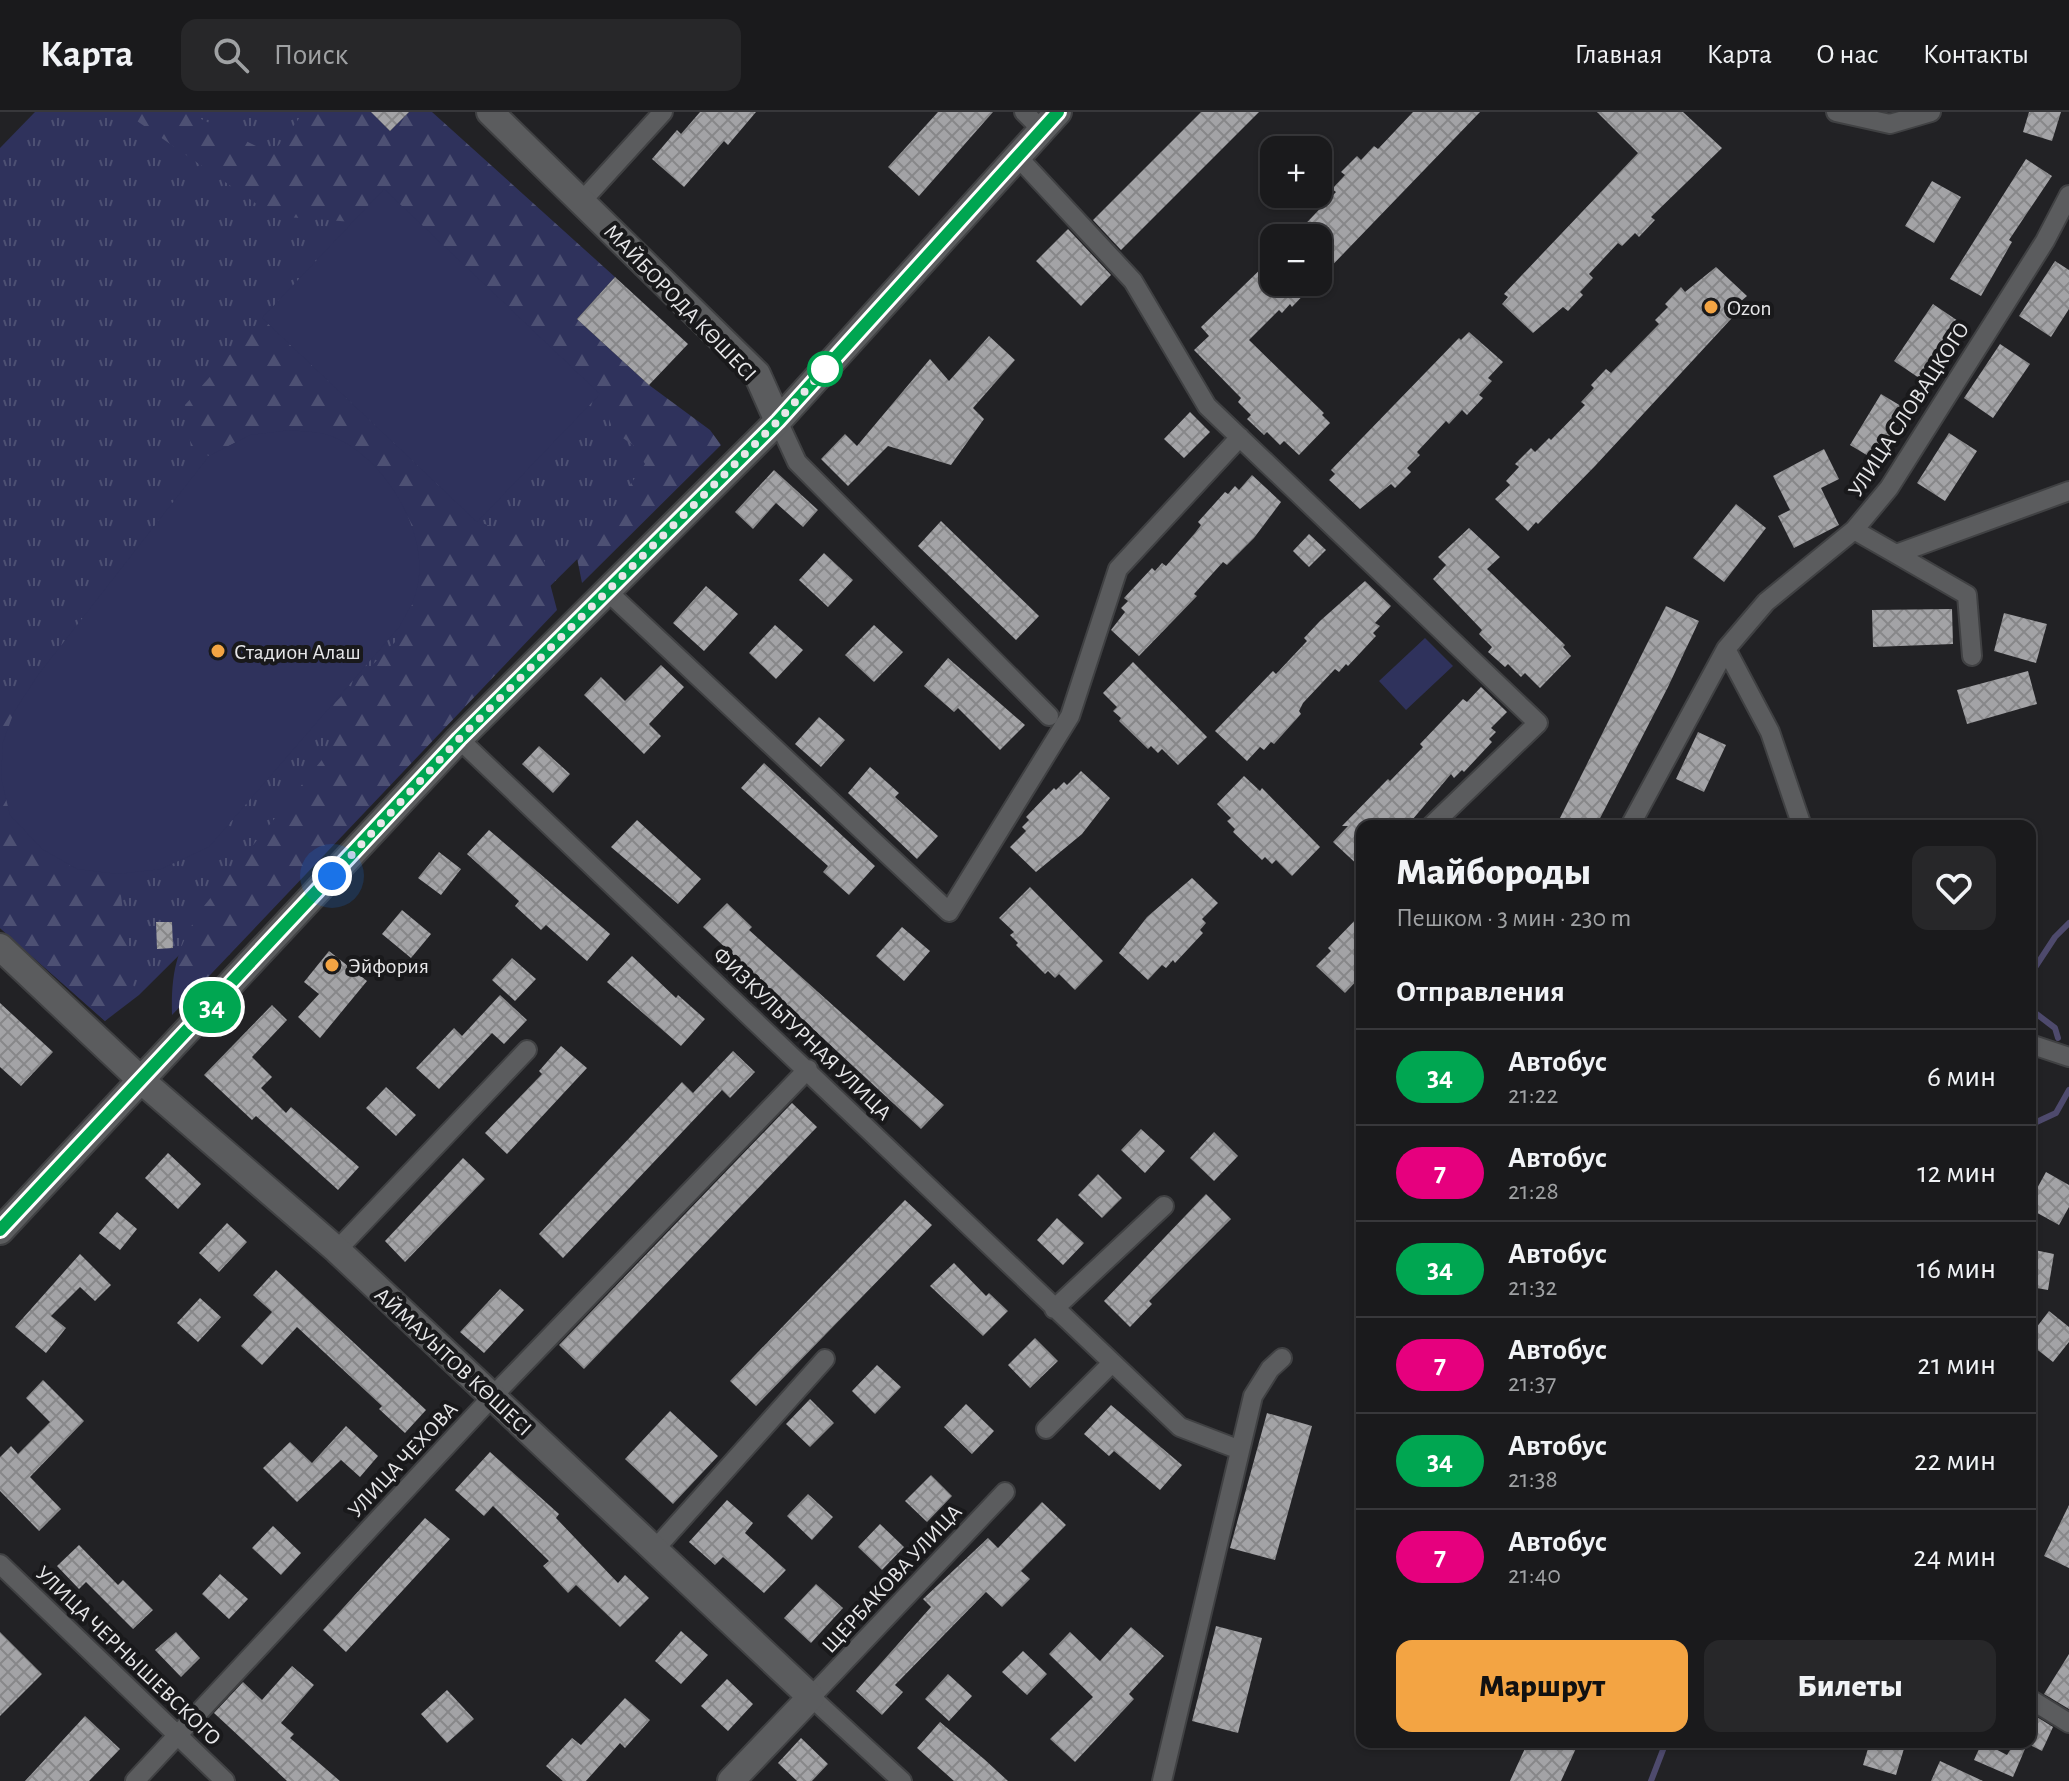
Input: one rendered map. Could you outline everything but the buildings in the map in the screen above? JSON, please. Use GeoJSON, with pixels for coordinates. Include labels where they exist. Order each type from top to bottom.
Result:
{"type":"FeatureCollection","features":[{"type":"Feature","properties":{"kind":"street","name":"МАЙБОРОДА КӨШЕСІ"},"geometry":{"type":"LineString","coordinates":[[490,112],[757,374],[797,462],[1049,716]]}},
{"type":"Feature","properties":{"kind":"street"},"geometry":{"type":"LineString","coordinates":[[582,201],[663,112]]}},
{"type":"Feature","properties":{"kind":"street"},"geometry":{"type":"LineString","coordinates":[[1836,112],[1890,124],[1931,112]]}},
{"type":"Feature","properties":{"kind":"street"},"geometry":{"type":"LineString","coordinates":[[0,1231],[459,739],[778,421],[1017,156],[1041,118]]}},
{"type":"Feature","properties":{"kind":"street"},"geometry":{"type":"LineString","coordinates":[[1017,156],[1133,281],[1207,406],[1538,723],[1437,820]]}},
{"type":"Feature","properties":{"kind":"street","name":"УЛИЦА СЛОВАЦКОГО"},"geometry":{"type":"LineString","coordinates":[[1633,820],[1726,649],[1766,602],[1854,530],[1889,488],[2045,241],[2069,195]]}},
{"type":"Feature","properties":{"kind":"street"},"geometry":{"type":"LineString","coordinates":[[606,590],[949,912],[1070,716],[1118,569],[1240,437]]}},
{"type":"Feature","properties":{"kind":"street"},"geometry":{"type":"LineString","coordinates":[[1896,554],[2069,491]]}},
{"type":"Feature","properties":{"kind":"street"},"geometry":{"type":"LineString","coordinates":[[1854,530],[1967,595],[1972,656]]}},
{"type":"Feature","properties":{"kind":"street"},"geometry":{"type":"LineString","coordinates":[[1726,649],[1770,732],[1800,820]]}},
{"type":"Feature","properties":{"kind":"street","name":"ФИЗКУЛЬТУРНАЯ УЛИЦА"},"geometry":{"type":"LineString","coordinates":[[459,739],[1180,1427],[1240,1450]]}},
{"type":"Feature","properties":{"kind":"street","name":"АЙМАУЫТОВ КӨШЕСІ"},"geometry":{"type":"LineString","coordinates":[[0,947],[142,1081],[337,1250],[902,1781]]}},
{"type":"Feature","properties":{"kind":"street"},"geometry":{"type":"LineString","coordinates":[[2036,1046],[2069,1057]]}},
{"type":"Feature","properties":{"kind":"street"},"geometry":{"type":"LineString","coordinates":[[337,1250],[527,1050]]}},
{"type":"Feature","properties":{"kind":"street","name":"УЛИЦА ЧЕХОВА"},"geometry":{"type":"LineString","coordinates":[[135,1781],[491,1398],[808,1069]]}},
{"type":"Feature","properties":{"kind":"street"},"geometry":{"type":"LineString","coordinates":[[1054,1309],[1164,1206]]}},
{"type":"Feature","properties":{"kind":"street"},"geometry":{"type":"LineString","coordinates":[[1162,1781],[1253,1396],[1270,1369],[1282,1358]]}},
{"type":"Feature","properties":{"kind":"street"},"geometry":{"type":"LineString","coordinates":[[656,1548],[825,1359]]}},
{"type":"Feature","properties":{"kind":"street"},"geometry":{"type":"LineString","coordinates":[[1046,1429],[1111,1364]]}},
{"type":"Feature","properties":{"kind":"street","name":"ЩЕРБАКОВА УЛИЦА"},"geometry":{"type":"LineString","coordinates":[[811,1697],[1005,1492]]}},
{"type":"Feature","properties":{"kind":"street","name":"УЛИЦА ЧЕРНЫШЕВСКОГО"},"geometry":{"type":"LineString","coordinates":[[0,1564],[225,1781]]}},
{"type":"Feature","properties":{"kind":"street"},"geometry":{"type":"LineString","coordinates":[[731,1781],[811,1697]]}},
{"type":"Feature","properties":{"kind":"street"},"geometry":{"type":"LineString","coordinates":[[2036,1703],[2069,1723]]}},
{"type":"Feature","properties":{"kind":"green space"},"geometry":{"type":"Polygon","coordinates":[[[35,112],[371,112],[694,443],[139,995],[105,1021],[0,928],[0,148],[35,112]]]}},
{"type":"Feature","properties":{"kind":"green space"},"geometry":{"type":"Polygon","coordinates":[[[124,112],[187,112],[272,154],[304,112],[371,112],[390,131],[409,112],[432,112],[615,277],[577,319],[649,385],[710,430],[721,445],[582,583],[577,558],[645,464],[633,445],[614,432],[599,394],[384,190],[353,222],[274,216],[124,112]]]}},
{"type":"Feature","properties":{"kind":"green space"},"geometry":{"type":"Polygon","coordinates":[[[384,189],[600,394],[477,522],[262,318],[384,189]]]}},
{"type":"Feature","properties":{"kind":"green space"},"geometry":{"type":"Polygon","coordinates":[[[262,318],[477,522],[538,538],[557,610],[172,1015],[177,961],[200,911],[333,746],[324,714],[400,637],[417,591],[403,501],[363,456],[329,435],[250,435],[209,456],[191,448],[185,405],[262,318]]]}},
{"type":"Feature","properties":{"kind":"green space","name":"Стадион Алаш"},"geometry":{"type":"Polygon","coordinates":[[[291,430],[324,434],[348,445],[367,459],[399,499],[417,546],[419,570],[411,605],[400,626],[209,847],[161,869],[118,874],[77,869],[42,849],[10,815],[1,778],[3,742],[14,712],[38,675],[209,456],[250,435],[291,430]]]}},
{"type":"Feature","properties":{"kind":"green space"},"geometry":{"type":"Polygon","coordinates":[[[1425,638],[1453,666],[1406,710],[1379,681],[1425,638]]]}},
{"type":"Feature","properties":{"kind":"green space"},"geometry":{"type":"Polygon","coordinates":[[[0,703],[14,712],[8,783],[20,824],[33,841],[51,856],[80,870],[118,874],[134,991],[105,1021],[0,928],[0,703]]]}},
{"type":"Feature","properties":{"kind":"waterway"},"geometry":{"type":"LineString","coordinates":[[2036,966],[2055,937],[2069,923]]}},
{"type":"Feature","properties":{"kind":"waterway"},"geometry":{"type":"LineString","coordinates":[[2036,1014],[2055,1028],[2058,1038]]}},
{"type":"Feature","properties":{"kind":"waterway"},"geometry":{"type":"LineString","coordinates":[[2036,1122],[2056,1113],[2069,1090]]}},
{"type":"Feature","properties":{"kind":"waterway"},"geometry":{"type":"LineString","coordinates":[[1651,1781],[1664,1748]]}},
{"type":"Feature","properties":{"kind":"bus line","name":"34"},"geometry":{"type":"LineString","coordinates":[[0,1230],[459,739],[778,421],[1058,112]]}},
{"type":"Feature","properties":{"kind":"place","name":"Ozon"},"geometry":{"type":"Point","coordinates":[1711,307]}},
{"type":"Feature","properties":{"kind":"place","name":"Стадион Алаш"},"geometry":{"type":"Point","coordinates":[218,651]}},
{"type":"Feature","properties":{"kind":"place","name":"Эйфория"},"geometry":{"type":"Point","coordinates":[332,965]}},
{"type":"Feature","properties":{"kind":"route"},"geometry":{"type":"LineString","coordinates":[[332,876],[459,739],[778,421],[825,369]]}}]}
